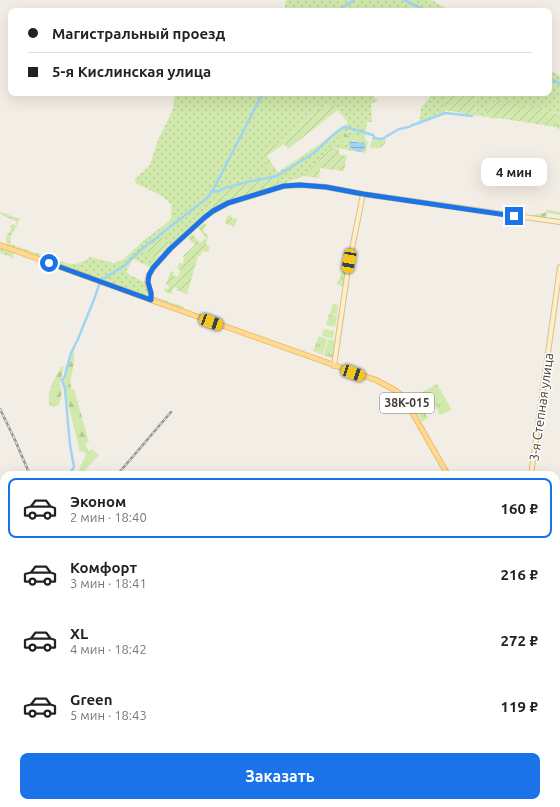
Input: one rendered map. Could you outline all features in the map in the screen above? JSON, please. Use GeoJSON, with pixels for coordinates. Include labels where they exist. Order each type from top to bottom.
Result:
{"type":"FeatureCollection","features":[{"type":"Feature","properties":{"kind":"main road","name":"38К-015"},"geometry":{"type":"LineString","coordinates":[[0,245],[376,380],[400,394],[408,405],[446,471]]}},
{"type":"Feature","properties":{"kind":"street"},"geometry":{"type":"LineString","coordinates":[[151,300],[148,279],[156,265],[170,249],[204,218],[228,203],[284,186],[314,186],[560,222]]}},
{"type":"Feature","properties":{"kind":"street"},"geometry":{"type":"LineString","coordinates":[[334,366],[348,269],[363,194]]}},
{"type":"Feature","properties":{"kind":"street","name":"3-я Степная улица"},"geometry":{"type":"LineString","coordinates":[[533,471],[560,267]]}},
{"type":"Feature","properties":{"kind":"green space"},"geometry":{"type":"Polygon","coordinates":[[[286,0],[431,0],[446,8],[285,8],[286,0]]]}},
{"type":"Feature","properties":{"kind":"green space"},"geometry":{"type":"Polygon","coordinates":[[[552,72],[560,76],[560,129],[556,128],[559,113],[550,112],[541,107],[490,102],[486,117],[474,115],[477,96],[552,96],[552,72]]]}},
{"type":"Feature","properties":{"kind":"green space"},"geometry":{"type":"Polygon","coordinates":[[[175,96],[374,96],[374,98],[377,99],[377,101],[371,104],[372,122],[367,122],[365,139],[360,137],[351,138],[345,133],[342,142],[344,141],[347,143],[350,141],[349,146],[351,148],[364,151],[365,149],[365,153],[331,147],[304,176],[277,186],[276,180],[214,199],[211,205],[214,209],[171,245],[163,237],[154,245],[151,243],[144,249],[157,261],[152,268],[133,259],[126,272],[146,284],[150,294],[147,296],[103,280],[111,274],[102,280],[56,263],[50,259],[43,258],[7,245],[6,240],[8,232],[9,233],[11,228],[10,227],[12,224],[15,225],[17,222],[0,214],[0,212],[20,219],[11,236],[10,244],[70,264],[76,264],[90,257],[113,263],[124,259],[171,218],[171,204],[167,200],[136,184],[135,182],[135,179],[150,165],[158,140],[173,109],[175,96]],[[331,101],[262,155],[271,169],[273,165],[278,172],[348,123],[331,101]]]}},
{"type":"Feature","properties":{"kind":"green space"},"geometry":{"type":"Polygon","coordinates":[[[431,96],[447,96],[445,113],[419,122],[421,108],[431,96]]]}},
{"type":"Feature","properties":{"kind":"green space"},"geometry":{"type":"Polygon","coordinates":[[[446,96],[477,96],[474,115],[444,110],[446,96]]]}},
{"type":"Feature","properties":{"kind":"green space"},"geometry":{"type":"Polygon","coordinates":[[[498,100],[541,107],[550,112],[559,114],[556,127],[486,117],[489,102],[497,103],[498,100]]]}},
{"type":"Feature","properties":{"kind":"green space"},"geometry":{"type":"Polygon","coordinates":[[[331,101],[338,110],[288,149],[284,144],[267,156],[273,165],[270,170],[262,155],[331,101]]]}},
{"type":"Feature","properties":{"kind":"green space"},"geometry":{"type":"Polygon","coordinates":[[[343,133],[351,138],[360,137],[365,139],[368,142],[366,150],[361,143],[354,141],[336,141],[340,134],[343,133]]]}},
{"type":"Feature","properties":{"kind":"green space"},"geometry":{"type":"Polygon","coordinates":[[[343,133],[344,138],[348,141],[348,143],[344,141],[339,145],[336,139],[343,133]]]}},
{"type":"Feature","properties":{"kind":"green space"},"geometry":{"type":"Polygon","coordinates":[[[373,135],[375,138],[382,139],[386,137],[385,143],[381,148],[370,147],[373,135]]]}},
{"type":"Feature","properties":{"kind":"green space"},"geometry":{"type":"Polygon","coordinates":[[[331,147],[339,149],[339,154],[347,156],[344,171],[320,168],[319,178],[304,176],[319,161],[331,147]]]}},
{"type":"Feature","properties":{"kind":"green space"},"geometry":{"type":"Polygon","coordinates":[[[273,177],[276,180],[277,186],[227,201],[214,209],[211,205],[223,189],[273,177]]]}},
{"type":"Feature","properties":{"kind":"green space"},"geometry":{"type":"Polygon","coordinates":[[[547,210],[560,212],[560,215],[548,213],[544,218],[535,216],[535,214],[544,213],[547,210]]]}},
{"type":"Feature","properties":{"kind":"green space"},"geometry":{"type":"Polygon","coordinates":[[[231,215],[232,219],[238,218],[234,227],[225,223],[227,216],[231,215]]]}},
{"type":"Feature","properties":{"kind":"green space"},"geometry":{"type":"Polygon","coordinates":[[[204,223],[207,225],[203,230],[208,236],[206,244],[210,246],[208,252],[203,251],[200,256],[198,256],[187,294],[176,290],[177,288],[174,287],[171,294],[164,291],[165,288],[168,289],[169,286],[166,284],[171,271],[174,272],[173,275],[178,277],[180,270],[177,269],[179,263],[183,264],[183,256],[195,245],[188,238],[192,234],[200,243],[206,238],[198,228],[204,223]]]}},
{"type":"Feature","properties":{"kind":"green space"},"geometry":{"type":"Polygon","coordinates":[[[163,237],[171,245],[163,253],[161,252],[157,261],[144,249],[152,242],[154,244],[163,237]]]}},
{"type":"Feature","properties":{"kind":"green space"},"geometry":{"type":"Polygon","coordinates":[[[0,247],[12,252],[13,259],[0,253],[0,247]]]}},
{"type":"Feature","properties":{"kind":"green space"},"geometry":{"type":"Polygon","coordinates":[[[342,271],[346,274],[344,286],[337,285],[342,271]]]}},
{"type":"Feature","properties":{"kind":"green space"},"geometry":{"type":"Polygon","coordinates":[[[153,296],[184,307],[183,310],[154,299],[153,296]]]}},
{"type":"Feature","properties":{"kind":"green space"},"geometry":{"type":"Polygon","coordinates":[[[333,304],[338,305],[337,315],[330,314],[333,304]]]}},
{"type":"Feature","properties":{"kind":"green space"},"geometry":{"type":"Polygon","coordinates":[[[329,314],[337,316],[335,327],[326,325],[329,314]]]}},
{"type":"Feature","properties":{"kind":"green space"},"geometry":{"type":"Polygon","coordinates":[[[324,329],[334,331],[333,339],[322,336],[324,329]]]}},
{"type":"Feature","properties":{"kind":"green space"},"geometry":{"type":"Polygon","coordinates":[[[319,336],[327,339],[323,355],[313,351],[319,336]]]}},
{"type":"Feature","properties":{"kind":"green space"},"geometry":{"type":"Polygon","coordinates":[[[328,339],[336,341],[334,359],[324,355],[328,339]]]}},
{"type":"Feature","properties":{"kind":"green space"},"geometry":{"type":"Polygon","coordinates":[[[74,350],[74,362],[70,383],[72,390],[74,389],[89,442],[86,443],[86,447],[89,451],[92,449],[99,455],[84,471],[79,471],[86,455],[85,453],[79,451],[62,380],[65,376],[74,350]]]}},
{"type":"Feature","properties":{"kind":"green space"},"geometry":{"type":"Polygon","coordinates":[[[62,366],[64,367],[60,383],[62,392],[59,405],[54,407],[50,405],[49,395],[52,385],[62,366]]]}},
{"type":"Feature","properties":{"kind":"green space"},"geometry":{"type":"Polygon","coordinates":[[[437,384],[452,410],[440,415],[428,393],[424,394],[422,392],[437,384]]]}},
{"type":"Feature","properties":{"kind":"green space"},"geometry":{"type":"Polygon","coordinates":[[[418,399],[428,418],[422,422],[411,403],[418,399]]]}},
{"type":"Feature","properties":{"kind":"water"},"geometry":{"type":"Polygon","coordinates":[[[350,141],[363,142],[365,144],[365,149],[358,152],[352,149],[349,146],[350,141]]]}},
{"type":"Feature","properties":{"kind":"waterway"},"geometry":{"type":"LineString","coordinates":[[342,8],[354,0]]}},
{"type":"Feature","properties":{"kind":"waterway"},"geometry":{"type":"LineString","coordinates":[[404,0],[421,8]]}},
{"type":"Feature","properties":{"kind":"waterway"},"geometry":{"type":"LineString","coordinates":[[552,80],[560,84]]}},
{"type":"Feature","properties":{"kind":"waterway"},"geometry":{"type":"LineString","coordinates":[[72,471],[74,467],[70,445],[65,389],[62,380],[65,376],[71,353],[99,285],[103,279],[124,266],[142,249],[207,198],[214,188],[261,96]]}},
{"type":"Feature","properties":{"kind":"waterway"},"geometry":{"type":"LineString","coordinates":[[211,192],[220,191],[222,189],[247,182],[277,176],[314,153],[333,135],[345,127],[373,135],[375,138],[382,139],[399,129],[409,127],[445,113],[472,116]]}},
{"type":"Feature","properties":{"kind":"railway"},"geometry":{"type":"LineString","coordinates":[[0,409],[28,471]]}},
{"type":"Feature","properties":{"kind":"railway"},"geometry":{"type":"LineString","coordinates":[[120,471],[171,412]]}},
{"type":"Feature","properties":{"kind":"route"},"geometry":{"type":"LineString","coordinates":[[49,263],[151,300],[148,279],[153,268],[170,249],[204,218],[228,203],[284,186],[300,185],[326,187],[363,194],[514,216]]}}]}
